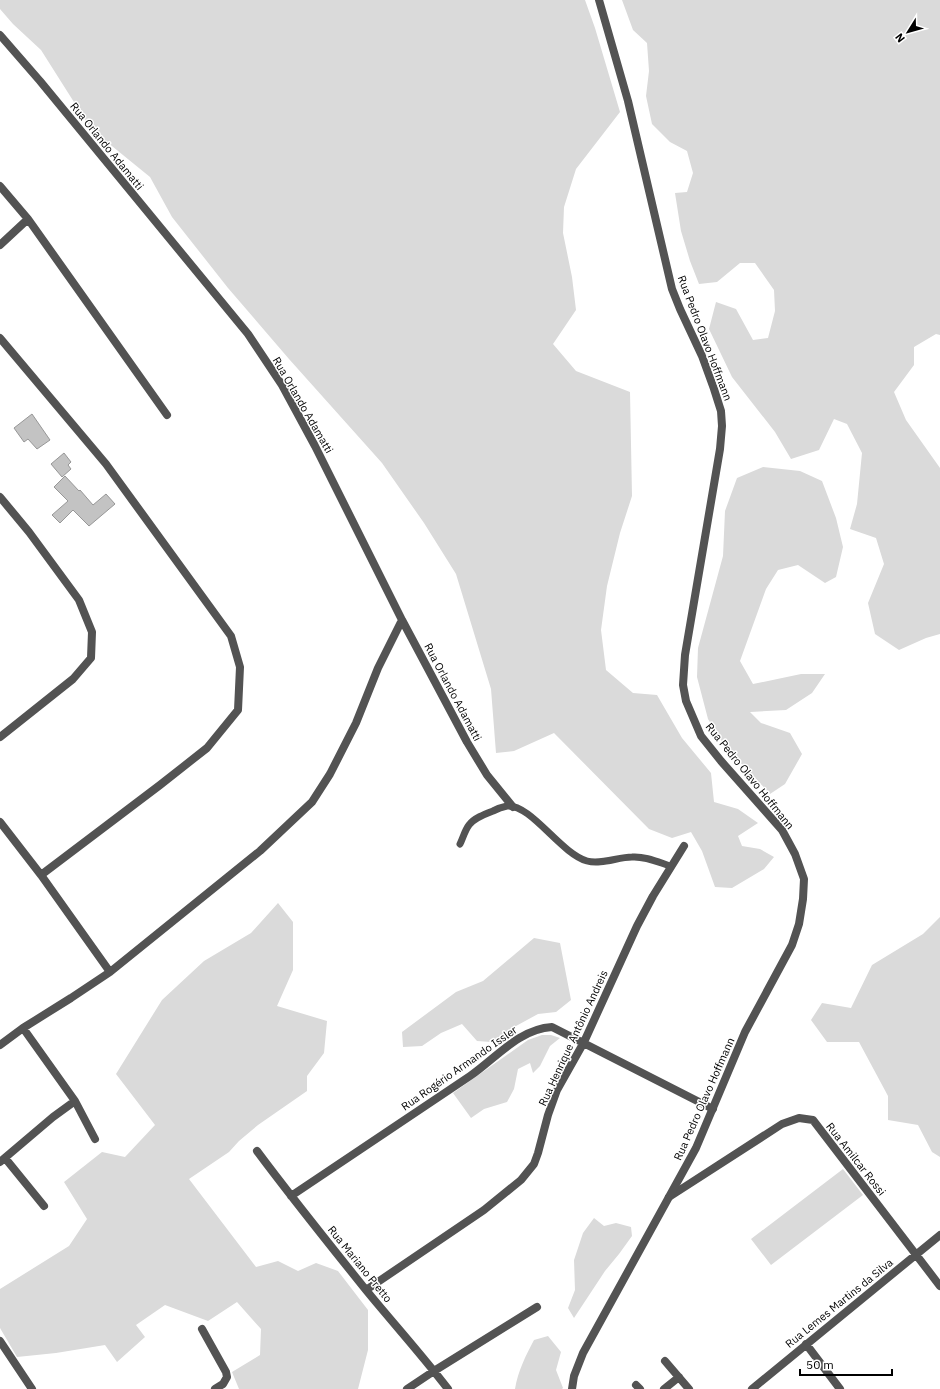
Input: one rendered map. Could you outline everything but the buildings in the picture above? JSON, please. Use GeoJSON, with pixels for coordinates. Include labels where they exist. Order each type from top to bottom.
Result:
{"type":"FeatureCollection","features":[{"type":"Feature","properties":{"kind":"street","name":"Rua Pedro Olavo Hoffmann"},"geometry":{"type":"LineString","coordinates":[[572,1389],[574,1376],[583,1353],[696,1148],[745,1032],[792,944],[799,924],[803,900],[804,879],[795,854],[782,830],[701,736],[686,701],[683,685],[685,655],[720,449],[722,426],[721,411],[702,356],[672,289],[628,101],[599,0]]}},
{"type":"Feature","properties":{"kind":"street","name":"Rua Orlando Adamatti"},"geometry":{"type":"LineString","coordinates":[[0,35],[40,81],[248,334],[282,385],[311,439],[402,620],[467,742],[487,775],[513,807]]}},
{"type":"Feature","properties":{"kind":"street"},"geometry":{"type":"LineString","coordinates":[[0,186],[28,219],[167,415]]}},
{"type":"Feature","properties":{"kind":"street"},"geometry":{"type":"LineString","coordinates":[[0,245],[28,219]]}},
{"type":"Feature","properties":{"kind":"street"},"geometry":{"type":"LineString","coordinates":[[0,338],[106,464],[231,636],[240,667],[238,710],[207,748],[41,875]]}},
{"type":"Feature","properties":{"kind":"street"},"geometry":{"type":"LineString","coordinates":[[0,497],[29,532],[79,600],[92,632],[91,658],[73,678],[0,737]]}},
{"type":"Feature","properties":{"kind":"street"},"geometry":{"type":"LineString","coordinates":[[0,1045],[23,1028],[72,998],[110,972],[260,852],[312,802],[330,774],[356,723],[378,668],[402,620]]}},
{"type":"Feature","properties":{"kind":"street"},"geometry":{"type":"LineString","coordinates":[[0,822],[41,875],[110,972]]}},
{"type":"Feature","properties":{"kind":"street","name":"Rua Henrique Antônio Andreis"},"geometry":{"type":"LineString","coordinates":[[366,1290],[484,1210],[521,1180],[534,1164],[557,1090],[584,1042],[637,926],[670,866],[684,846]]}},
{"type":"Feature","properties":{"kind":"street","name":"Rua Rogério Armando Issler"},"geometry":{"type":"LineString","coordinates":[[291,1196],[477,1071],[516,1040],[541,1028],[552,1027],[584,1042],[713,1109]]}},
{"type":"Feature","properties":{"kind":"street"},"geometry":{"type":"LineString","coordinates":[[23,1028],[75,1101],[95,1139]]}},
{"type":"Feature","properties":{"kind":"street"},"geometry":{"type":"LineString","coordinates":[[44,1206],[2,1160],[53,1117],[75,1101]]}},
{"type":"Feature","properties":{"kind":"street","name":"Rua Amilcar Rossi"},"geometry":{"type":"LineString","coordinates":[[669,1197],[782,1124],[799,1118],[813,1120],[940,1286]]}},
{"type":"Feature","properties":{"kind":"street","name":"Rua Mariano Pretto"},"geometry":{"type":"LineString","coordinates":[[256,1150],[366,1290],[434,1370],[448,1389]]}},
{"type":"Feature","properties":{"kind":"street","name":"Rua Lemes Martins da Silva"},"geometry":{"type":"LineString","coordinates":[[752,1389],[940,1235]]}},
{"type":"Feature","properties":{"kind":"street"},"geometry":{"type":"LineString","coordinates":[[407,1389],[434,1370],[537,1307]]}},
{"type":"Feature","properties":{"kind":"street"},"geometry":{"type":"LineString","coordinates":[[202,1330],[226,1372],[227,1377],[223,1384],[215,1389]]}},
{"type":"Feature","properties":{"kind":"street"},"geometry":{"type":"LineString","coordinates":[[0,1340],[32,1389]]}},
{"type":"Feature","properties":{"kind":"street"},"geometry":{"type":"LineString","coordinates":[[806,1344],[840,1389]]}},
{"type":"Feature","properties":{"kind":"street"},"geometry":{"type":"LineString","coordinates":[[665,1361],[689,1389]]}},
{"type":"Feature","properties":{"kind":"street"},"geometry":{"type":"LineString","coordinates":[[664,1389],[679,1377]]}},
{"type":"Feature","properties":{"kind":"lane"},"geometry":{"type":"LineString","coordinates":[[460,844],[469,824],[498,808],[507,806],[513,807]]}},
{"type":"Feature","properties":{"kind":"lane","name":"Rua Orlando Adamatti"},"geometry":{"type":"LineString","coordinates":[[513,807],[532,817],[574,856],[588,861],[604,861],[633,857],[652,859],[670,866]]}},
{"type":"Feature","properties":{"kind":"shaded area"},"geometry":{"type":"Polygon","coordinates":[[[0,0],[585,0],[620,112],[576,169],[564,207],[563,233],[572,277],[576,310],[553,344],[576,371],[630,392],[632,496],[620,533],[607,586],[601,630],[606,670],[633,693],[657,695],[682,738],[711,773],[714,802],[738,809],[758,823],[738,836],[742,846],[760,849],[774,857],[764,869],[732,888],[715,887],[702,851],[691,832],[672,838],[649,829],[554,733],[514,751],[496,753],[491,689],[456,574],[424,523],[382,463],[228,288],[172,217],[150,177],[91,129],[41,50],[13,24],[0,9],[0,0]]]}},
{"type":"Feature","properties":{"kind":"shaded area"},"geometry":{"type":"Polygon","coordinates":[[[622,0],[940,0],[940,335],[936,334],[914,347],[914,365],[894,392],[906,420],[940,468],[940,634],[926,638],[899,650],[875,634],[868,603],[884,564],[876,538],[850,529],[857,504],[862,453],[847,424],[834,419],[819,450],[791,459],[775,432],[732,377],[709,329],[716,302],[736,309],[753,340],[768,338],[775,311],[774,290],[755,263],[740,263],[717,282],[699,284],[681,231],[675,193],[687,192],[693,173],[687,151],[670,142],[652,124],[646,96],[649,71],[647,43],[633,30],[622,0]]]}},
{"type":"Feature","properties":{"kind":"shaded area"},"geometry":{"type":"Polygon","coordinates":[[[763,467],[800,471],[822,481],[836,518],[843,547],[836,577],[825,583],[798,565],[778,570],[766,589],[740,661],[753,684],[801,674],[825,674],[812,693],[786,710],[750,712],[761,723],[790,733],[802,754],[785,784],[770,794],[727,750],[708,719],[697,677],[698,648],[723,556],[725,511],[737,478],[763,467]]]}},
{"type":"Feature","properties":{"kind":"shaded area"},"geometry":{"type":"Polygon","coordinates":[[[278,903],[293,922],[293,970],[277,1006],[327,1021],[324,1053],[307,1076],[307,1091],[258,1125],[239,1141],[229,1152],[189,1179],[256,1267],[278,1261],[298,1271],[316,1263],[338,1271],[368,1310],[368,1350],[358,1389],[239,1389],[232,1372],[260,1355],[261,1329],[237,1302],[208,1321],[165,1305],[136,1325],[145,1337],[117,1362],[105,1345],[56,1353],[17,1357],[0,1328],[0,1289],[69,1246],[87,1219],[64,1182],[102,1152],[125,1157],[155,1125],[116,1074],[162,1000],[204,961],[251,933],[278,903]]]}},
{"type":"Feature","properties":{"kind":"shaded area"},"geometry":{"type":"Polygon","coordinates":[[[940,917],[940,1157],[932,1152],[918,1125],[888,1120],[888,1096],[859,1042],[827,1042],[811,1020],[822,1003],[851,1008],[872,965],[923,934],[940,917]]]}},
{"type":"Feature","properties":{"kind":"shaded area"},"geometry":{"type":"Polygon","coordinates":[[[534,938],[560,943],[571,1000],[556,1012],[538,1014],[491,1042],[477,1041],[462,1024],[441,1033],[422,1046],[403,1047],[402,1032],[456,992],[483,981],[534,938]]]}},
{"type":"Feature","properties":{"kind":"shaded area"},"geometry":{"type":"Polygon","coordinates":[[[542,1035],[551,1035],[560,1038],[550,1046],[540,1066],[533,1073],[530,1063],[518,1069],[514,1089],[507,1102],[484,1109],[471,1118],[453,1093],[528,1040],[542,1035]]]}},
{"type":"Feature","properties":{"kind":"shaded area"},"geometry":{"type":"Polygon","coordinates":[[[843,1169],[863,1195],[771,1265],[751,1239],[843,1169]]]}},
{"type":"Feature","properties":{"kind":"shaded area"},"geometry":{"type":"Polygon","coordinates":[[[594,1218],[604,1226],[616,1223],[631,1227],[632,1236],[605,1271],[574,1318],[568,1308],[575,1290],[574,1260],[583,1233],[594,1218]]]}},
{"type":"Feature","properties":{"kind":"shaded area"},"geometry":{"type":"Polygon","coordinates":[[[548,1336],[561,1352],[556,1370],[563,1388],[515,1389],[525,1357],[534,1340],[548,1336]]]}}]}
